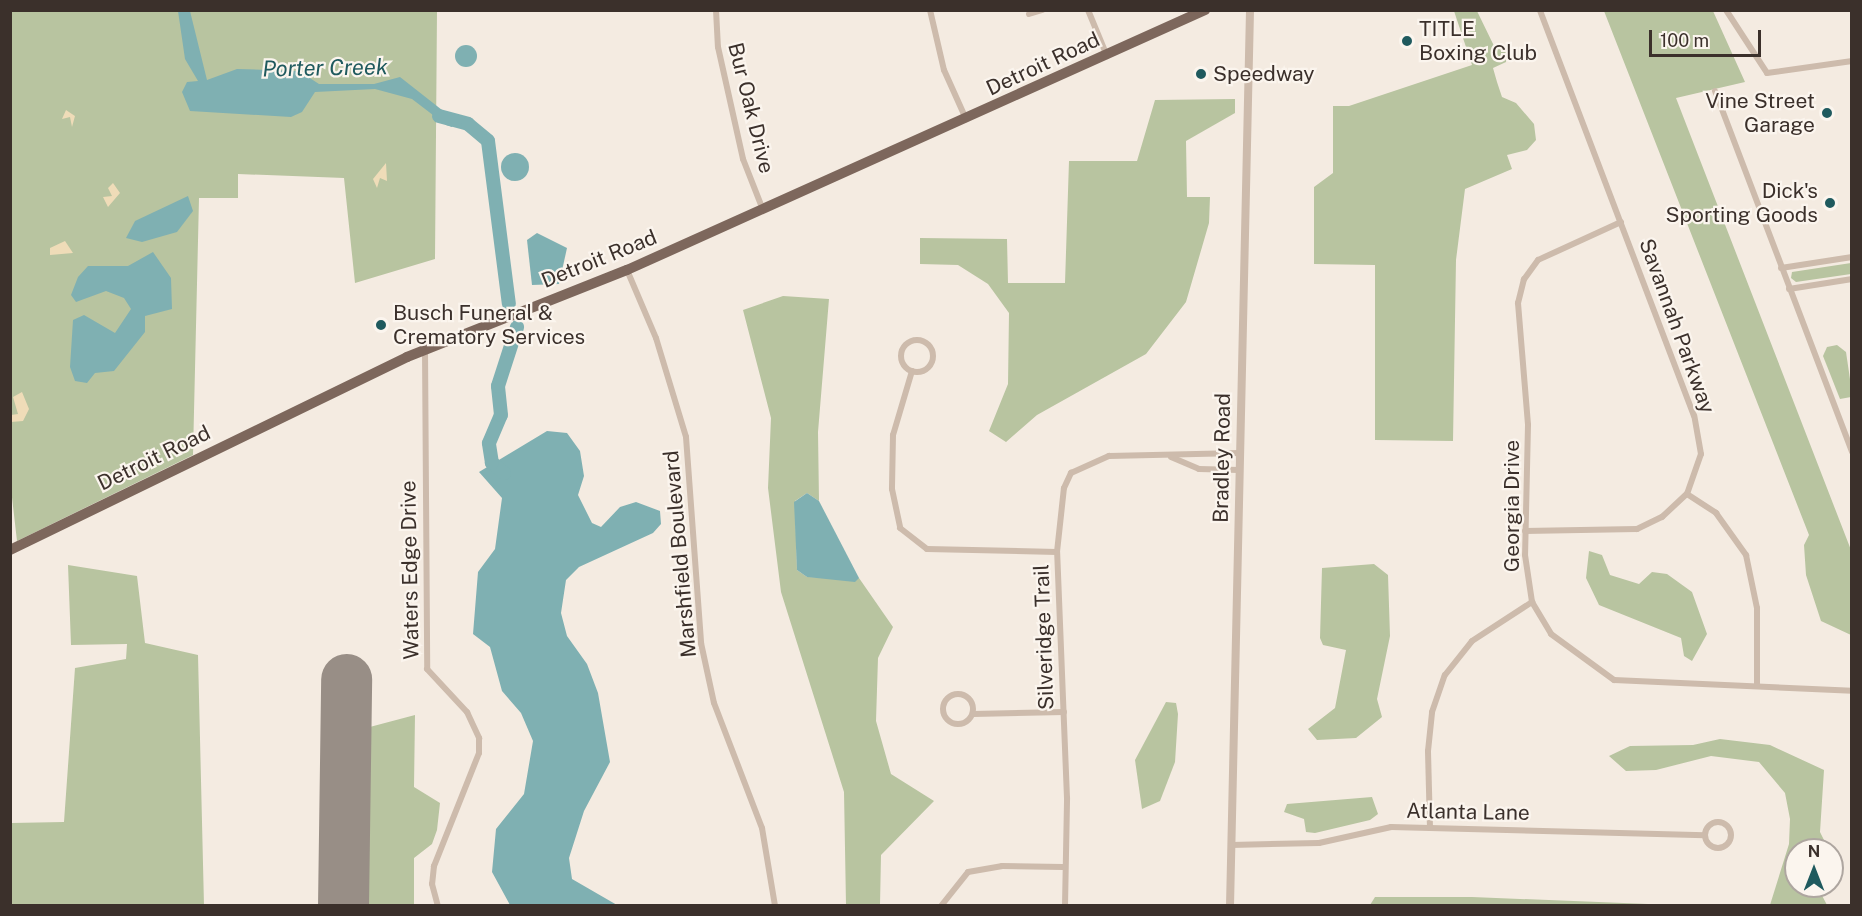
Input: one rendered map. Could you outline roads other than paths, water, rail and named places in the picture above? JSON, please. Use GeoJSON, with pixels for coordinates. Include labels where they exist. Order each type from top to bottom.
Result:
{"type":"FeatureCollection","features":[{"type":"Feature","properties":{"kind":"main road","name":"Detroit Road"},"geometry":{"type":"LineString","coordinates":[[10,550],[425,349],[627,270],[1205,10]]}},
{"type":"Feature","properties":{"kind":"street","name":"Bur Oak Drive"},"geometry":{"type":"LineString","coordinates":[[716,10],[718,47],[743,159],[763,210]]}},
{"type":"Feature","properties":{"kind":"street"},"geometry":{"type":"LineString","coordinates":[[930,10],[944,70],[967,119]]}},
{"type":"Feature","properties":{"kind":"street"},"geometry":{"type":"LineString","coordinates":[[1029,14],[1042,10]]}},
{"type":"Feature","properties":{"kind":"street"},"geometry":{"type":"LineString","coordinates":[[1088,10],[1107,56]]}},
{"type":"Feature","properties":{"kind":"street","name":"Bradley Road"},"geometry":{"type":"LineString","coordinates":[[1230,906],[1250,10]]}},
{"type":"Feature","properties":{"kind":"street","name":"Savannah Parkway"},"geometry":{"type":"LineString","coordinates":[[1525,531],[1637,528],[1662,516],[1687,494],[1701,454],[1695,416],[1540,10]]}},
{"type":"Feature","properties":{"kind":"street"},"geometry":{"type":"LineString","coordinates":[[1726,10],[1767,73],[1851,61]]}},
{"type":"Feature","properties":{"kind":"street"},"geometry":{"type":"LineString","coordinates":[[1715,92],[1789,289],[1849,438],[1851,452]]}},
{"type":"Feature","properties":{"kind":"street","name":"Georgia Drive"},"geometry":{"type":"LineString","coordinates":[[1621,222],[1564,244],[1538,260],[1524,279],[1518,328],[1528,425],[1525,531],[1532,602],[1551,634],[1614,680],[1654,685],[1757,685],[1851,692]]}},
{"type":"Feature","properties":{"kind":"street"},"geometry":{"type":"LineString","coordinates":[[1781,268],[1851,257]]}},
{"type":"Feature","properties":{"kind":"street","name":"Marshfield Boulevard"},"geometry":{"type":"LineString","coordinates":[[627,270],[663,357],[686,437],[701,643],[714,703],[762,828],[775,906]]}},
{"type":"Feature","properties":{"kind":"street"},"geometry":{"type":"LineString","coordinates":[[1789,289],[1851,279]]}},
{"type":"Feature","properties":{"kind":"street"},"geometry":{"type":"LineString","coordinates":[[921,340],[930,346],[933,361],[927,369],[912,371],[901,359],[902,348],[921,340]]}},
{"type":"Feature","properties":{"kind":"street","name":"Waters Edge Drive"},"geometry":{"type":"LineString","coordinates":[[425,349],[427,669],[467,712],[479,738],[479,753],[434,866],[432,885],[438,906]]}},
{"type":"Feature","properties":{"kind":"street"},"geometry":{"type":"LineString","coordinates":[[912,371],[893,435],[892,489],[900,528],[927,549],[1057,552]]}},
{"type":"Feature","properties":{"kind":"street","name":"Silveridge Trail"},"geometry":{"type":"LineString","coordinates":[[1065,906],[1064,712],[1057,511],[1071,473],[1108,456],[1170,457],[1240,453]]}},
{"type":"Feature","properties":{"kind":"street","name":"Silveridge Trail"},"geometry":{"type":"LineString","coordinates":[[1170,457],[1199,469],[1239,470]]}},
{"type":"Feature","properties":{"kind":"street"},"geometry":{"type":"LineString","coordinates":[[1687,494],[1716,513],[1746,555],[1757,608],[1757,685]]}},
{"type":"Feature","properties":{"kind":"street"},"geometry":{"type":"LineString","coordinates":[[1430,828],[1428,752],[1432,712],[1445,675],[1472,641],[1532,602]]}},
{"type":"Feature","properties":{"kind":"street"},"geometry":{"type":"LineString","coordinates":[[973,714],[973,704],[962,694],[952,695],[943,706],[947,720],[957,724],[973,714],[1064,712]]}},
{"type":"Feature","properties":{"kind":"street","name":"Atlanta Lane"},"geometry":{"type":"LineString","coordinates":[[1231,844],[1319,843],[1390,827],[1705,835],[1718,823],[1731,836],[1717,848],[1705,835]]}},
{"type":"Feature","properties":{"kind":"street"},"geometry":{"type":"LineString","coordinates":[[941,906],[968,872],[1002,866],[1063,867]]}},
{"type":"Feature","properties":{"kind":"water"},"geometry":{"type":"Polygon","coordinates":[[[178,11],[190,11],[207,80],[237,69],[299,71],[319,84],[374,84],[400,77],[456,121],[452,127],[446,125],[412,99],[375,89],[315,92],[302,112],[291,117],[190,111],[182,92],[187,82],[198,81],[185,59],[178,11]]]}},
{"type":"Feature","properties":{"kind":"water"},"geometry":{"type":"Polygon","coordinates":[[[466,45],[474,48],[477,56],[474,64],[466,67],[458,64],[455,56],[458,48],[466,45]]]}},
{"type":"Feature","properties":{"kind":"water"},"geometry":{"type":"Polygon","coordinates":[[[515,153],[525,157],[529,167],[525,177],[515,181],[505,177],[501,167],[505,157],[515,153]]]}},
{"type":"Feature","properties":{"kind":"water"},"geometry":{"type":"Polygon","coordinates":[[[188,196],[193,211],[177,232],[142,242],[126,238],[135,221],[188,196]]]}},
{"type":"Feature","properties":{"kind":"water"},"geometry":{"type":"Polygon","coordinates":[[[537,233],[567,248],[559,284],[532,285],[527,240],[537,233]]]}},
{"type":"Feature","properties":{"kind":"water"},"geometry":{"type":"Polygon","coordinates":[[[153,252],[171,278],[172,309],[145,316],[145,332],[114,371],[95,373],[87,383],[75,381],[70,367],[73,320],[84,315],[115,333],[131,309],[124,298],[106,291],[76,302],[71,295],[78,277],[88,266],[128,266],[153,252]]]}},
{"type":"Feature","properties":{"kind":"water"},"geometry":{"type":"Polygon","coordinates":[[[547,431],[567,433],[580,451],[584,476],[578,495],[592,523],[601,527],[620,507],[636,502],[660,511],[661,524],[653,533],[579,567],[566,580],[561,613],[567,636],[587,664],[598,693],[610,762],[584,811],[569,858],[572,879],[617,905],[510,905],[492,872],[496,829],[524,794],[533,741],[521,713],[502,691],[490,647],[473,634],[478,572],[495,549],[502,498],[479,472],[547,431]]]}},
{"type":"Feature","properties":{"kind":"water"},"geometry":{"type":"Polygon","coordinates":[[[807,493],[819,501],[859,578],[855,582],[807,577],[797,570],[794,502],[807,493]]]}},
{"type":"Feature","properties":{"kind":"waterway","name":"Porter Creek"},"geometry":{"type":"LineString","coordinates":[[439,116],[468,124],[488,141],[509,304]]}},
{"type":"Feature","properties":{"kind":"waterway","name":"Porter Creek"},"geometry":{"type":"LineString","coordinates":[[504,473],[492,463],[489,443],[501,415],[498,386],[517,327]]}},
{"type":"Feature","properties":{"kind":"place","name":"TITLE Boxing Club"},"geometry":{"type":"Point","coordinates":[1407,41]}},
{"type":"Feature","properties":{"kind":"place","name":"Speedway"},"geometry":{"type":"Point","coordinates":[1201,74]}},
{"type":"Feature","properties":{"kind":"place","name":"Vine Street Garage"},"geometry":{"type":"Point","coordinates":[1827,113]}},
{"type":"Feature","properties":{"kind":"place","name":"Dick's Sporting Goods"},"geometry":{"type":"Point","coordinates":[1830,203]}},
{"type":"Feature","properties":{"kind":"place","name":"Busch Funeral & Crematory Services"},"geometry":{"type":"Point","coordinates":[381,325]}}]}
